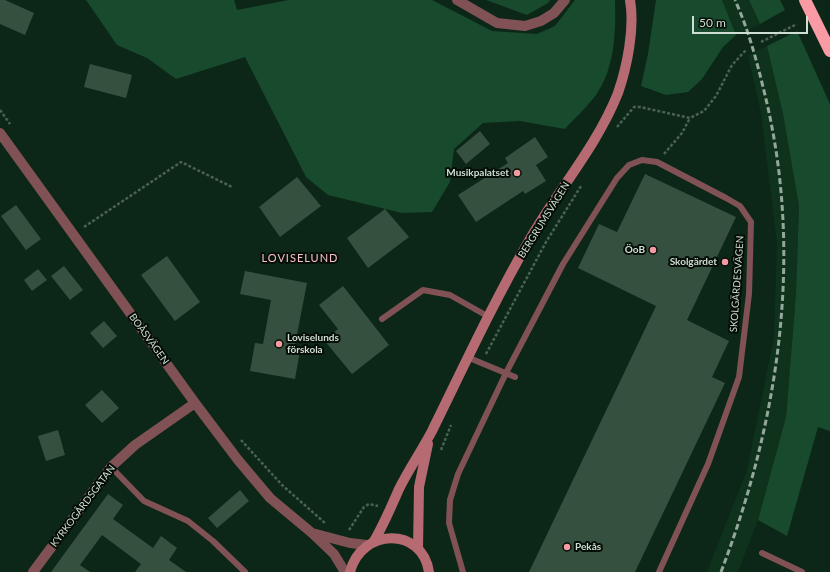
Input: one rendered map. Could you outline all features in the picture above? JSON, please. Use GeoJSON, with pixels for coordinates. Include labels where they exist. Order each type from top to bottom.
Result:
{"type":"FeatureCollection","features":[{"type":"Feature","properties":{"kind":"highway"},"geometry":{"type":"LineString","coordinates":[[806,0],[830,51]]}},
{"type":"Feature","properties":{"kind":"street"},"geometry":{"type":"LineString","coordinates":[[457,0],[497,23],[525,26],[541,21],[554,13],[565,0]]}},
{"type":"Feature","properties":{"kind":"street","name":"BERGRUMSVÄGEN"},"geometry":{"type":"LineString","coordinates":[[350,572],[355,559],[371,543],[384,525],[399,489],[431,432],[467,357],[531,238],[606,118],[618,92],[626,64],[630,34],[630,0]]}},
{"type":"Feature","properties":{"kind":"street","name":"BOÅSVÄGEN"},"geometry":{"type":"LineString","coordinates":[[0,133],[195,403],[238,460],[270,498],[312,533],[334,554],[345,572]]}},
{"type":"Feature","properties":{"kind":"street","name":"KYRKOGÅRDSGATAN"},"geometry":{"type":"LineString","coordinates":[[33,572],[111,467],[135,445],[195,403]]}},
{"type":"Feature","properties":{"kind":"street","name":"BERGRUMSVÄGEN"},"geometry":{"type":"LineString","coordinates":[[418,549],[419,487],[431,432]]}},
{"type":"Feature","properties":{"kind":"street","name":"BOÅSVÄGEN"},"geometry":{"type":"LineString","coordinates":[[312,533],[346,542],[371,543]]}},
{"type":"Feature","properties":{"kind":"street"},"geometry":{"type":"LineString","coordinates":[[371,543],[382,539],[397,538],[412,544],[418,549],[427,562],[430,572]]}},
{"type":"Feature","properties":{"kind":"lane","name":"SKOLGÄRDESVÄGEN"},"geometry":{"type":"LineString","coordinates":[[463,572],[449,523],[450,500],[458,474],[506,373],[563,264],[617,178],[629,165],[642,160],[657,162],[740,206],[751,222],[749,294],[739,377],[708,464],[659,572]]}},
{"type":"Feature","properties":{"kind":"lane"},"geometry":{"type":"LineString","coordinates":[[382,319],[423,290],[450,295],[489,317]]}},
{"type":"Feature","properties":{"kind":"lane"},"geometry":{"type":"LineString","coordinates":[[467,357],[515,377]]}},
{"type":"Feature","properties":{"kind":"lane"},"geometry":{"type":"LineString","coordinates":[[111,467],[144,501],[188,521],[213,541],[245,572]]}},
{"type":"Feature","properties":{"kind":"lane"},"geometry":{"type":"LineString","coordinates":[[762,553],[802,572]]}},
{"type":"Feature","properties":{"kind":"path"},"geometry":{"type":"LineString","coordinates":[[761,42],[797,24]]}},
{"type":"Feature","properties":{"kind":"path"},"geometry":{"type":"LineString","coordinates":[[657,162],[682,133],[690,118],[704,111],[716,96],[732,65],[746,50]]}},
{"type":"Feature","properties":{"kind":"path"},"geometry":{"type":"LineString","coordinates":[[614,133],[630,110],[634,108],[640,107],[690,118]]}},
{"type":"Feature","properties":{"kind":"path"},"geometry":{"type":"LineString","coordinates":[[0,110],[14,129]]}},
{"type":"Feature","properties":{"kind":"path"},"geometry":{"type":"LineString","coordinates":[[84,227],[181,162],[232,187]]}},
{"type":"Feature","properties":{"kind":"path"},"geometry":{"type":"LineString","coordinates":[[481,364],[504,318],[546,242],[582,185]]}},
{"type":"Feature","properties":{"kind":"path"},"geometry":{"type":"LineString","coordinates":[[79,220],[88,233]]}},
{"type":"Feature","properties":{"kind":"path"},"geometry":{"type":"LineString","coordinates":[[440,452],[453,420]]}},
{"type":"Feature","properties":{"kind":"path"},"geometry":{"type":"LineString","coordinates":[[237,436],[282,485],[327,524]]}},
{"type":"Feature","properties":{"kind":"path"},"geometry":{"type":"LineString","coordinates":[[344,531],[352,528],[364,507],[369,504],[381,507]]}},
{"type":"Feature","properties":{"kind":"shaded area"},"geometry":{"type":"Polygon","coordinates":[[[86,0],[234,0],[237,10],[289,0],[432,0],[492,31],[537,34],[555,26],[575,0],[615,0],[615,24],[611,61],[602,84],[596,95],[565,129],[520,121],[483,123],[454,149],[450,182],[432,212],[402,213],[328,195],[306,177],[245,57],[176,79],[147,58],[117,45],[86,0]]]}},
{"type":"Feature","properties":{"kind":"shaded area"},"geometry":{"type":"Polygon","coordinates":[[[486,0],[550,0],[548,3],[527,15],[486,0]]]}},
{"type":"Feature","properties":{"kind":"shaded area"},"geometry":{"type":"Polygon","coordinates":[[[656,0],[722,0],[736,35],[723,47],[702,79],[688,92],[666,95],[641,86],[648,54],[656,0]]]}},
{"type":"Feature","properties":{"kind":"shaded area"},"geometry":{"type":"Polygon","coordinates":[[[722,0],[749,0],[760,24],[736,35],[722,0]]]}},
{"type":"Feature","properties":{"kind":"shaded area"},"geometry":{"type":"Polygon","coordinates":[[[749,0],[780,0],[785,10],[760,24],[749,0]]]}},
{"type":"Feature","properties":{"kind":"shaded area"},"geometry":{"type":"Polygon","coordinates":[[[797,31],[830,104],[830,431],[818,427],[787,536],[758,520],[786,417],[796,294],[799,206],[783,114],[767,46],[797,31]]]}},
{"type":"Feature","properties":{"kind":"shaded area"},"geometry":{"type":"Polygon","coordinates":[[[767,46],[783,114],[799,206],[796,294],[786,417],[758,520],[738,572],[707,572],[747,470],[774,338],[777,243],[761,113],[748,55],[767,46]]]}},
{"type":"Feature","properties":{"kind":"building"},"geometry":{"type":"Polygon","coordinates":[[[0,0],[5,0],[34,13],[25,35],[0,24],[0,0]]]}},
{"type":"Feature","properties":{"kind":"building"},"geometry":{"type":"Polygon","coordinates":[[[90,64],[132,75],[126,98],[84,87],[90,64]]]}},
{"type":"Feature","properties":{"kind":"building"},"geometry":{"type":"Polygon","coordinates":[[[480,131],[490,144],[466,164],[456,151],[480,131]]]}},
{"type":"Feature","properties":{"kind":"building","name":"Musikpalatset"},"geometry":{"type":"Polygon","coordinates":[[[535,137],[548,157],[536,165],[546,181],[525,194],[523,191],[476,222],[458,195],[508,163],[505,158],[535,137]]]}},
{"type":"Feature","properties":{"kind":"building"},"geometry":{"type":"Polygon","coordinates":[[[645,174],[736,217],[687,320],[729,341],[712,377],[725,383],[635,572],[529,572],[656,306],[578,268],[599,224],[617,232],[645,174]]]}},
{"type":"Feature","properties":{"kind":"building"},"geometry":{"type":"Polygon","coordinates":[[[297,177],[321,206],[280,237],[259,207],[297,177]]]}},
{"type":"Feature","properties":{"kind":"building"},"geometry":{"type":"Polygon","coordinates":[[[16,205],[41,239],[26,250],[1,216],[16,205]]]}},
{"type":"Feature","properties":{"kind":"building"},"geometry":{"type":"Polygon","coordinates":[[[385,209],[409,237],[368,268],[347,238],[385,209]]]}},
{"type":"Feature","properties":{"kind":"building"},"geometry":{"type":"Polygon","coordinates":[[[167,256],[200,302],[175,321],[141,275],[167,256]]]}},
{"type":"Feature","properties":{"kind":"building"},"geometry":{"type":"Polygon","coordinates":[[[64,266],[83,290],[70,300],[51,276],[64,266]]]}},
{"type":"Feature","properties":{"kind":"building"},"geometry":{"type":"Polygon","coordinates":[[[38,269],[47,280],[32,291],[24,280],[38,269]]]}},
{"type":"Feature","properties":{"kind":"building"},"geometry":{"type":"Polygon","coordinates":[[[245,271],[307,283],[294,350],[300,351],[295,379],[250,371],[255,343],[263,344],[271,300],[240,294],[245,271]]]}},
{"type":"Feature","properties":{"kind":"building"},"geometry":{"type":"Polygon","coordinates":[[[343,286],[389,345],[352,374],[324,340],[338,329],[319,305],[343,286]]]}},
{"type":"Feature","properties":{"kind":"building"},"geometry":{"type":"Polygon","coordinates":[[[104,321],[117,336],[103,348],[90,333],[104,321]]]}},
{"type":"Feature","properties":{"kind":"building"},"geometry":{"type":"Polygon","coordinates":[[[102,390],[119,408],[102,423],[85,405],[102,390]]]}},
{"type":"Feature","properties":{"kind":"building"},"geometry":{"type":"Polygon","coordinates":[[[58,430],[65,455],[46,461],[38,436],[58,430]]]}},
{"type":"Feature","properties":{"kind":"building"},"geometry":{"type":"Polygon","coordinates":[[[240,490],[249,501],[217,528],[208,518],[240,490]]]}},
{"type":"Feature","properties":{"kind":"building"},"geometry":{"type":"Polygon","coordinates":[[[108,494],[123,505],[113,519],[153,548],[161,536],[177,548],[169,560],[186,572],[135,572],[141,564],[102,535],[80,565],[90,572],[51,572],[108,494]]]}},
{"type":"Feature","properties":{"kind":"railway"},"geometry":{"type":"LineString","coordinates":[[721,572],[741,514],[758,456],[771,396],[779,336],[784,276],[783,216],[777,155],[759,71],[749,35],[735,0]]}},
{"type":"Feature","properties":{"kind":"place","name":"Musikpalatset"},"geometry":{"type":"Point","coordinates":[517,173]}},
{"type":"Feature","properties":{"kind":"place","name":"ÖoB"},"geometry":{"type":"Point","coordinates":[653,250]}},
{"type":"Feature","properties":{"kind":"place","name":"Skolgärdet"},"geometry":{"type":"Point","coordinates":[725,262]}},
{"type":"Feature","properties":{"kind":"place","name":"Loviselunds förskola"},"geometry":{"type":"Point","coordinates":[279,344]}},
{"type":"Feature","properties":{"kind":"place","name":"Pekås"},"geometry":{"type":"Point","coordinates":[567,547]}},
{"type":"Feature","properties":{"kind":"district","name":"LOVISELUND"},"geometry":{"type":"Point","coordinates":[300,258]}}]}
